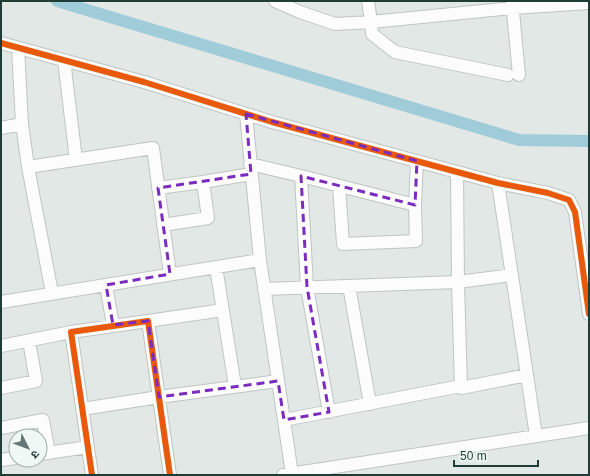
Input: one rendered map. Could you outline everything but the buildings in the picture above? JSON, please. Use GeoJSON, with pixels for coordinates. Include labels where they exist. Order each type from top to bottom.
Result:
{"type":"FeatureCollection","features":[{"type":"Feature","properties":{"kind":"street"},"geometry":{"type":"LineString","coordinates":[[275,1],[299,7],[335,24],[371,22],[512,5],[589,3]]}},
{"type":"Feature","properties":{"kind":"street"},"geometry":{"type":"LineString","coordinates":[[368,1],[372,34],[395,52],[514,76],[512,5]]}},
{"type":"Feature","properties":{"kind":"street"},"geometry":{"type":"LineString","coordinates":[[1,43],[144,82],[246,114],[498,183],[548,193],[569,200],[575,212],[584,247],[589,314]]}},
{"type":"Feature","properties":{"kind":"street"},"geometry":{"type":"LineString","coordinates":[[18,48],[22,124],[28,167],[52,293]]}},
{"type":"Feature","properties":{"kind":"street"},"geometry":{"type":"LineString","coordinates":[[64,60],[76,160]]}},
{"type":"Feature","properties":{"kind":"street"},"geometry":{"type":"LineString","coordinates":[[246,114],[260,260],[284,420],[287,474],[589,428]]}},
{"type":"Feature","properties":{"kind":"street"},"geometry":{"type":"LineString","coordinates":[[1,128],[22,124]]}},
{"type":"Feature","properties":{"kind":"street"},"geometry":{"type":"LineString","coordinates":[[28,167],[152,148],[170,274]]}},
{"type":"Feature","properties":{"kind":"street"},"geometry":{"type":"LineString","coordinates":[[339,186],[343,244],[416,241],[415,205],[417,161]]}},
{"type":"Feature","properties":{"kind":"street"},"geometry":{"type":"LineString","coordinates":[[158,188],[203,182],[251,169],[301,176],[415,205]]}},
{"type":"Feature","properties":{"kind":"street"},"geometry":{"type":"LineString","coordinates":[[457,172],[461,386]]}},
{"type":"Feature","properties":{"kind":"street"},"geometry":{"type":"LineString","coordinates":[[301,176],[307,287],[329,412]]}},
{"type":"Feature","properties":{"kind":"street"},"geometry":{"type":"LineString","coordinates":[[163,225],[208,218],[203,182]]}},
{"type":"Feature","properties":{"kind":"street"},"geometry":{"type":"LineString","coordinates":[[498,183],[536,436]]}},
{"type":"Feature","properties":{"kind":"street"},"geometry":{"type":"LineString","coordinates":[[1,302],[260,260]]}},
{"type":"Feature","properties":{"kind":"street"},"geometry":{"type":"LineString","coordinates":[[216,267],[235,386]]}},
{"type":"Feature","properties":{"kind":"street"},"geometry":{"type":"LineString","coordinates":[[264,289],[458,282],[512,275]]}},
{"type":"Feature","properties":{"kind":"street"},"geometry":{"type":"LineString","coordinates":[[106,285],[113,325]]}},
{"type":"Feature","properties":{"kind":"street"},"geometry":{"type":"LineString","coordinates":[[348,286],[370,404]]}},
{"type":"Feature","properties":{"kind":"street"},"geometry":{"type":"LineString","coordinates":[[1,346],[113,325],[222,310]]}},
{"type":"Feature","properties":{"kind":"street"},"geometry":{"type":"LineString","coordinates":[[148,321],[170,475]]}},
{"type":"Feature","properties":{"kind":"street"},"geometry":{"type":"LineString","coordinates":[[71,332],[92,475]]}},
{"type":"Feature","properties":{"kind":"street"},"geometry":{"type":"LineString","coordinates":[[1,388],[36,381],[29,341]]}},
{"type":"Feature","properties":{"kind":"street"},"geometry":{"type":"LineString","coordinates":[[284,420],[461,386],[461,388],[527,375]]}},
{"type":"Feature","properties":{"kind":"street"},"geometry":{"type":"LineString","coordinates":[[82,409],[278,381]]}},
{"type":"Feature","properties":{"kind":"street"},"geometry":{"type":"LineString","coordinates":[[1,428],[43,420],[43,428]]}},
{"type":"Feature","properties":{"kind":"street"},"geometry":{"type":"LineString","coordinates":[[48,453],[88,447]]}},
{"type":"Feature","properties":{"kind":"highlighted area"},"geometry":{"type":"Polygon","coordinates":[[[246,114],[417,161],[415,205],[301,176],[307,287],[329,412],[284,420],[278,381],[159,397],[148,321],[113,325],[106,285],[170,274],[158,188],[251,174],[246,114]]]}},
{"type":"Feature","properties":{"kind":"waterway"},"geometry":{"type":"LineString","coordinates":[[57,1],[519,140],[589,141]]}},
{"type":"Feature","properties":{"kind":"cycle path"},"geometry":{"type":"LineString","coordinates":[[1,43],[144,82],[272,122],[498,183],[548,193],[569,200],[575,212],[589,314]]}},
{"type":"Feature","properties":{"kind":"cycle path"},"geometry":{"type":"LineString","coordinates":[[92,475],[71,332],[148,321],[170,475]]}}]}
